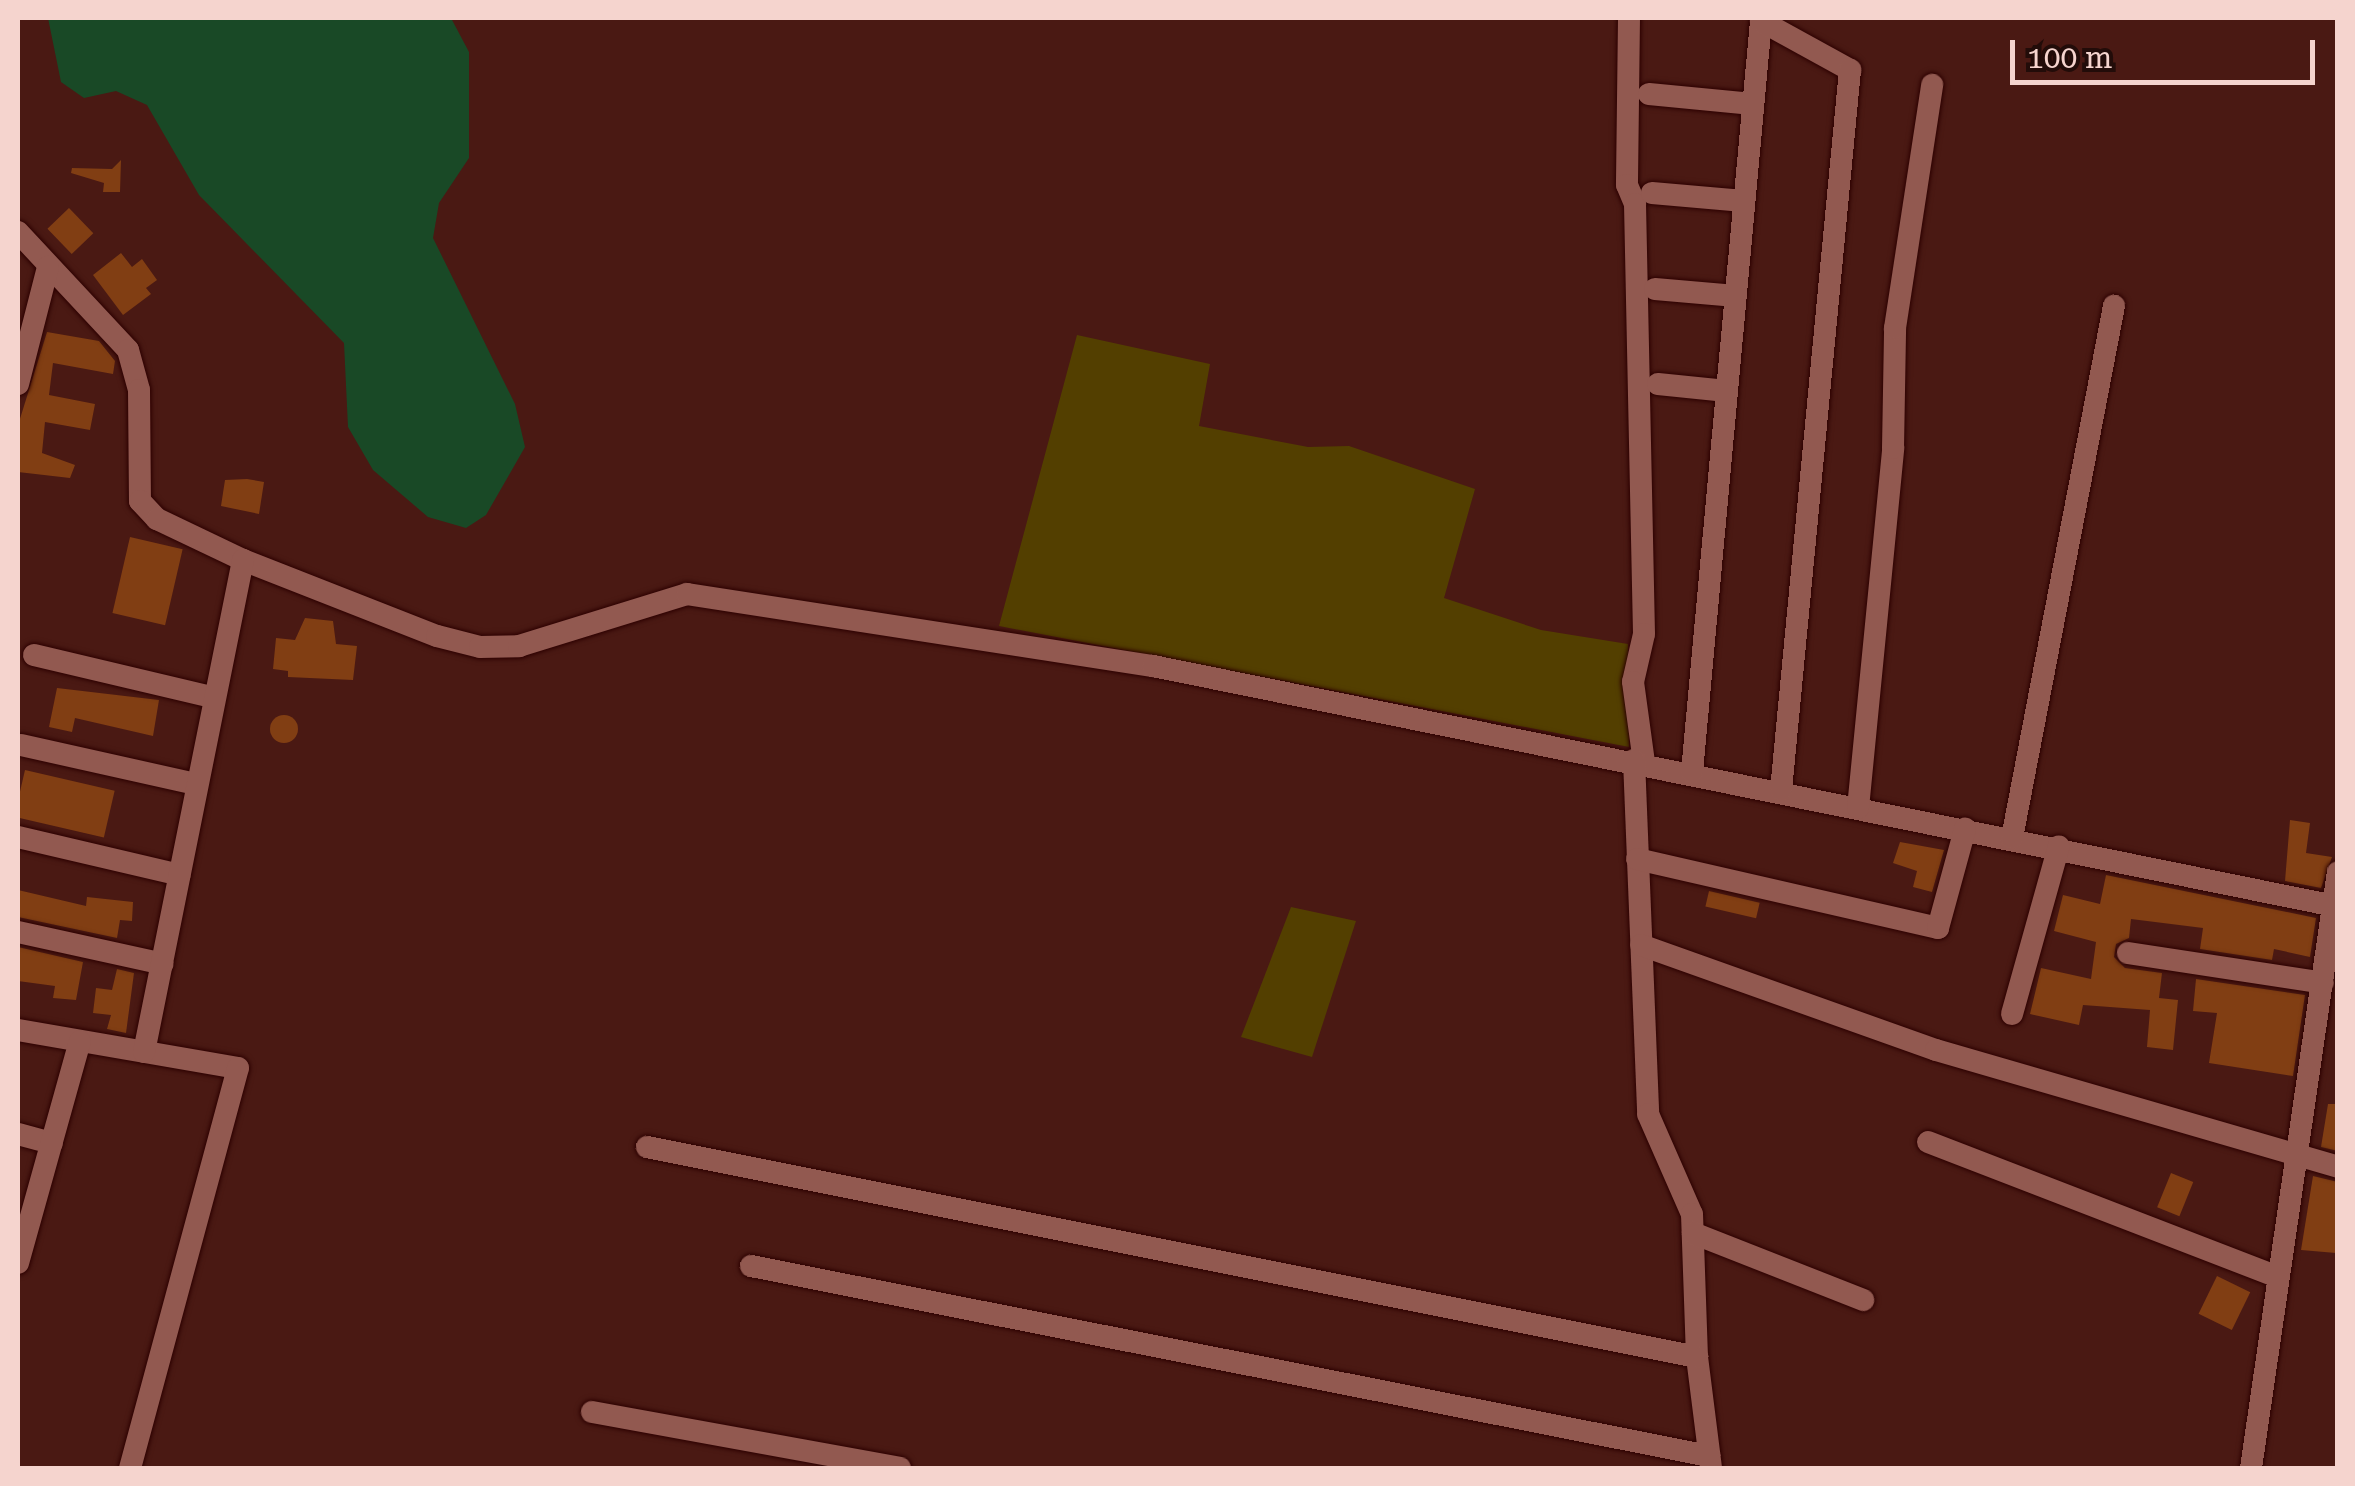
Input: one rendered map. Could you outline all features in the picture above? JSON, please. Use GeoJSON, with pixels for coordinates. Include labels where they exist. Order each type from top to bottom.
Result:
{"type":"FeatureCollection","features":[{"type":"Feature","properties":{"kind":"street"},"geometry":{"type":"LineString","coordinates":[[751,1266],[1710,1462],[1697,1357],[1692,1214],[1648,1114],[1637,859],[1639,761],[1633,682],[1644,634],[1636,243],[1627,185],[1629,18]]}},
{"type":"Feature","properties":{"kind":"street"},"geometry":{"type":"LineString","coordinates":[[1692,772],[1761,21],[1850,70],[1780,790]]}},
{"type":"Feature","properties":{"kind":"street"},"geometry":{"type":"LineString","coordinates":[[1858,808],[1893,448],[1895,328],[1932,85]]}},
{"type":"Feature","properties":{"kind":"street"},"geometry":{"type":"LineString","coordinates":[[1650,94],[1754,104]]}},
{"type":"Feature","properties":{"kind":"street"},"geometry":{"type":"LineString","coordinates":[[1652,193],[1744,201]]}},
{"type":"Feature","properties":{"kind":"street"},"geometry":{"type":"LineString","coordinates":[[18,232],[128,350],[140,390],[140,500],[157,519],[243,560],[480,647],[519,646],[687,594],[1153,666],[2012,838],[2335,888],[2250,1468]]}},
{"type":"Feature","properties":{"kind":"street"},"geometry":{"type":"LineString","coordinates":[[18,384],[48,268]]}},
{"type":"Feature","properties":{"kind":"street"},"geometry":{"type":"LineString","coordinates":[[1655,289],[1736,296]]}},
{"type":"Feature","properties":{"kind":"street"},"geometry":{"type":"LineString","coordinates":[[2012,838],[2114,306]]}},
{"type":"Feature","properties":{"kind":"street"},"geometry":{"type":"LineString","coordinates":[[1658,384],[1727,391]]}},
{"type":"Feature","properties":{"kind":"street"},"geometry":{"type":"LineString","coordinates":[[144,1052],[212,697],[243,560]]}},
{"type":"Feature","properties":{"kind":"street"},"geometry":{"type":"LineString","coordinates":[[34,656],[212,697]]}},
{"type":"Feature","properties":{"kind":"street"},"geometry":{"type":"LineString","coordinates":[[20,744],[196,784]]}},
{"type":"Feature","properties":{"kind":"street"},"geometry":{"type":"LineString","coordinates":[[1637,859],[1938,928],[1965,829]]}},
{"type":"Feature","properties":{"kind":"street"},"geometry":{"type":"LineString","coordinates":[[18,837],[180,875]]}},
{"type":"Feature","properties":{"kind":"street"},"geometry":{"type":"LineString","coordinates":[[2012,1014],[2060,846]]}},
{"type":"Feature","properties":{"kind":"street"},"geometry":{"type":"LineString","coordinates":[[18,932],[163,964]]}},
{"type":"Feature","properties":{"kind":"street"},"geometry":{"type":"LineString","coordinates":[[1640,945],[1936,1050],[2296,1158],[2338,1167]]}},
{"type":"Feature","properties":{"kind":"street"},"geometry":{"type":"LineString","coordinates":[[2128,953],[2323,983]]}},
{"type":"Feature","properties":{"kind":"street"},"geometry":{"type":"LineString","coordinates":[[18,1030],[238,1068],[130,1468]]}},
{"type":"Feature","properties":{"kind":"street"},"geometry":{"type":"LineString","coordinates":[[20,1248],[80,1041]]}},
{"type":"Feature","properties":{"kind":"street"},"geometry":{"type":"LineString","coordinates":[[18,1134],[52,1143]]}},
{"type":"Feature","properties":{"kind":"street"},"geometry":{"type":"LineString","coordinates":[[1928,1142],[2276,1276]]}},
{"type":"Feature","properties":{"kind":"street"},"geometry":{"type":"LineString","coordinates":[[647,1147],[1697,1357]]}},
{"type":"Feature","properties":{"kind":"street"},"geometry":{"type":"LineString","coordinates":[[1693,1233],[1863,1300]]}},
{"type":"Feature","properties":{"kind":"street"},"geometry":{"type":"LineString","coordinates":[[592,1412],[900,1468]]}},
{"type":"Feature","properties":{"kind":"shaded area"},"geometry":{"type":"Polygon","coordinates":[[[48,18],[451,18],[469,52],[469,158],[439,203],[433,238],[515,404],[525,447],[486,515],[466,528],[428,517],[373,470],[348,427],[344,343],[199,195],[147,105],[116,91],[84,98],[61,82],[48,18]]]}},
{"type":"Feature","properties":{"kind":"shaded area"},"geometry":{"type":"Polygon","coordinates":[[[1077,335],[1210,364],[1199,426],[1308,447],[1349,446],[1475,489],[1444,598],[1541,630],[1628,644],[1629,747],[999,626],[1077,335]]]}},
{"type":"Feature","properties":{"kind":"shaded area"},"geometry":{"type":"Polygon","coordinates":[[[1291,907],[1356,921],[1312,1057],[1241,1037],[1291,907]]]}},
{"type":"Feature","properties":{"kind":"building"},"geometry":{"type":"Polygon","coordinates":[[[121,160],[120,192],[103,192],[104,183],[71,173],[72,168],[112,169],[121,160]]]}},
{"type":"Feature","properties":{"kind":"building"},"geometry":{"type":"Polygon","coordinates":[[[69,208],[93,233],[72,254],[47,229],[69,208]]]}},
{"type":"Feature","properties":{"kind":"building"},"geometry":{"type":"Polygon","coordinates":[[[121,253],[132,267],[142,259],[157,280],[146,288],[151,294],[123,315],[93,275],[121,253]]]}},
{"type":"Feature","properties":{"kind":"building"},"geometry":{"type":"Polygon","coordinates":[[[47,332],[99,341],[115,361],[113,374],[53,363],[49,395],[95,404],[90,430],[45,422],[42,453],[75,465],[70,478],[18,472],[19,422],[47,332]]]}},
{"type":"Feature","properties":{"kind":"building"},"geometry":{"type":"Polygon","coordinates":[[[225,480],[264,482],[259,514],[221,506],[225,480]]]}},
{"type":"Feature","properties":{"kind":"building"},"geometry":{"type":"Polygon","coordinates":[[[130,537],[183,549],[165,625],[112,613],[130,537]]]}},
{"type":"Feature","properties":{"kind":"building"},"geometry":{"type":"Polygon","coordinates":[[[305,618],[333,621],[336,644],[357,646],[353,680],[288,677],[288,671],[273,669],[276,638],[295,640],[305,618]]]}},
{"type":"Feature","properties":{"kind":"building"},"geometry":{"type":"Polygon","coordinates":[[[57,688],[159,700],[153,736],[75,718],[72,732],[49,727],[57,688]]]}},
{"type":"Feature","properties":{"kind":"building"},"geometry":{"type":"Polygon","coordinates":[[[284,715],[294,719],[298,729],[294,739],[284,743],[274,739],[270,729],[274,719],[284,715]]]}},
{"type":"Feature","properties":{"kind":"building"},"geometry":{"type":"Polygon","coordinates":[[[25,770],[115,791],[104,837],[18,818],[25,770]]]}},
{"type":"Feature","properties":{"kind":"building"},"geometry":{"type":"Polygon","coordinates":[[[2290,820],[2310,823],[2306,853],[2332,857],[2321,888],[2285,881],[2290,820]]]}},
{"type":"Feature","properties":{"kind":"building"},"geometry":{"type":"Polygon","coordinates":[[[1900,842],[1944,850],[1932,892],[1913,887],[1917,871],[1893,863],[1900,842]]]}},
{"type":"Feature","properties":{"kind":"building"},"geometry":{"type":"Polygon","coordinates":[[[2106,875],[2316,918],[2310,957],[2274,949],[2272,960],[2200,949],[2203,928],[2131,919],[2129,938],[2116,944],[2114,957],[2125,968],[2162,973],[2159,998],[2178,1000],[2173,1050],[2147,1047],[2150,1010],[2083,1005],[2079,1025],[2030,1014],[2041,968],[2091,979],[2096,942],[2054,931],[2063,895],[2100,904],[2106,875]]]}},
{"type":"Feature","properties":{"kind":"building"},"geometry":{"type":"Polygon","coordinates":[[[18,890],[86,906],[87,897],[133,902],[132,921],[120,920],[117,938],[18,917],[18,890]]]}},
{"type":"Feature","properties":{"kind":"building"},"geometry":{"type":"Polygon","coordinates":[[[1709,891],[1760,903],[1756,918],[1705,907],[1709,891]]]}},
{"type":"Feature","properties":{"kind":"building"},"geometry":{"type":"Polygon","coordinates":[[[18,947],[83,962],[76,1000],[53,998],[55,986],[18,981],[18,947]]]}},
{"type":"Feature","properties":{"kind":"building"},"geometry":{"type":"Polygon","coordinates":[[[117,969],[134,973],[126,1033],[107,1029],[111,1015],[93,1013],[96,988],[112,990],[117,969]]]}},
{"type":"Feature","properties":{"kind":"building"},"geometry":{"type":"Polygon","coordinates":[[[2196,979],[2305,995],[2293,1076],[2209,1063],[2217,1013],[2193,1011],[2196,979]]]}},
{"type":"Feature","properties":{"kind":"building"},"geometry":{"type":"Polygon","coordinates":[[[2328,1104],[2338,1104],[2338,1151],[2321,1147],[2328,1104]]]}},
{"type":"Feature","properties":{"kind":"building"},"geometry":{"type":"Polygon","coordinates":[[[2171,1173],[2193,1182],[2179,1216],[2157,1207],[2171,1173]]]}},
{"type":"Feature","properties":{"kind":"building"},"geometry":{"type":"Polygon","coordinates":[[[2313,1176],[2338,1182],[2336,1253],[2301,1250],[2313,1176]]]}},
{"type":"Feature","properties":{"kind":"building"},"geometry":{"type":"Polygon","coordinates":[[[2217,1276],[2250,1292],[2232,1330],[2199,1314],[2217,1276]]]}}]}
